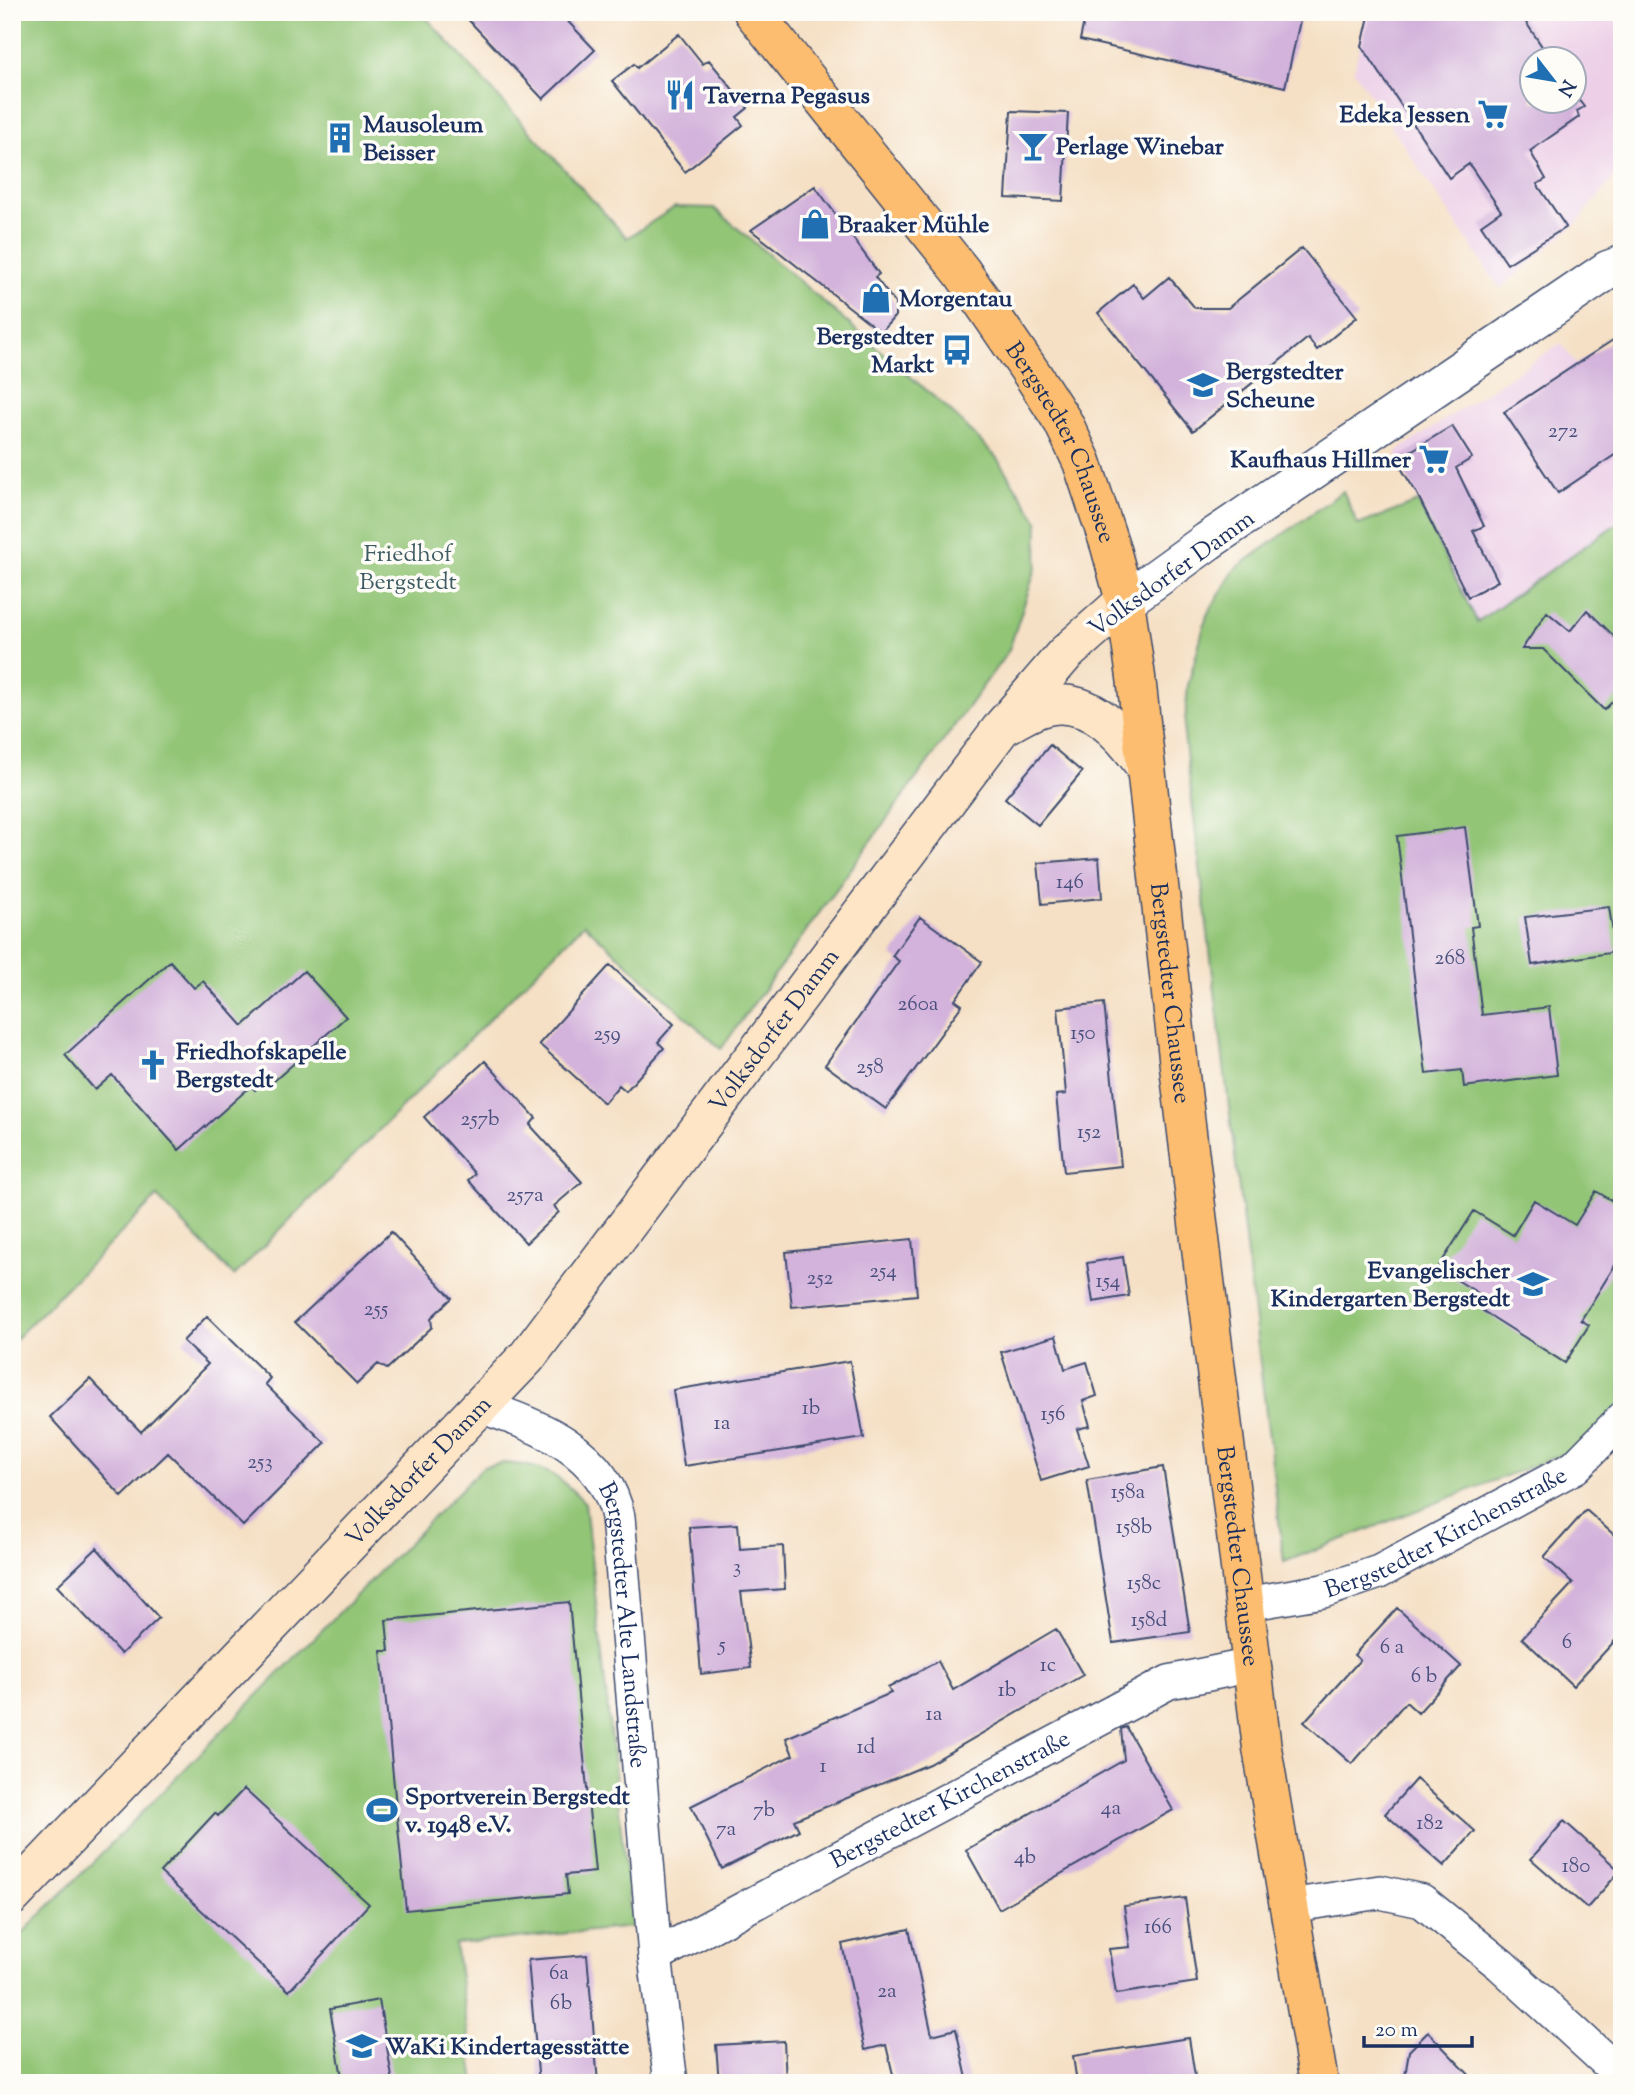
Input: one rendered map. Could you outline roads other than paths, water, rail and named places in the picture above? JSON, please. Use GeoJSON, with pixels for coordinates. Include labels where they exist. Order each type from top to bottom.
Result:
{"type":"FeatureCollection","features":[{"type":"Feature","properties":{"kind":"main road","name":"Bergstedter Chaussee"},"geometry":{"type":"LineString","coordinates":[[753,12],[962,272],[1049,399],[1083,462],[1125,601],[1252,1665],[1319,2083]]}},
{"type":"Feature","properties":{"kind":"main road","name":"Volksdorfer Damm"},"geometry":{"type":"LineString","coordinates":[[12,1896],[527,1357],[1003,726],[1065,654],[1125,601]]}},
{"type":"Feature","properties":{"kind":"main road"},"geometry":{"type":"LineString","coordinates":[[1003,726],[1042,707],[1063,704],[1102,718],[1117,731],[1144,765]]}},
{"type":"Feature","properties":{"kind":"street","name":"Volksdorfer Damm"},"geometry":{"type":"LineString","coordinates":[[1125,601],[1208,541],[1608,270],[1622,265]]}},
{"type":"Feature","properties":{"kind":"street","name":"Bergstedter Alte Landstraße"},"geometry":{"type":"LineString","coordinates":[[482,1407],[535,1425],[557,1437],[593,1468],[613,1494],[618,1517],[655,1956],[671,2083]]}},
{"type":"Feature","properties":{"kind":"street","name":"Bergstedter Kirchenstraße"},"geometry":{"type":"LineString","coordinates":[[1246,1604],[1324,1591],[1379,1572],[1576,1466],[1622,1419]]}},
{"type":"Feature","properties":{"kind":"street","name":"Bergstedter Kirchenstraße"},"geometry":{"type":"LineString","coordinates":[[655,1956],[1170,1682],[1252,1665]]}},
{"type":"Feature","properties":{"kind":"street"},"geometry":{"type":"LineString","coordinates":[[1289,1906],[1380,1892],[1422,1901],[1502,1965],[1622,2076]]}},
{"type":"Feature","properties":{"kind":"place","name":"Taverna Pegasus"},"geometry":{"type":"Point","coordinates":[680,95]}},
{"type":"Feature","properties":{"kind":"place","name":"Edeka Jessen"},"geometry":{"type":"Point","coordinates":[1493,114]}},
{"type":"Feature","properties":{"kind":"place","name":"Mausoleum Beisser"},"geometry":{"type":"Point","coordinates":[340,138]}},
{"type":"Feature","properties":{"kind":"place","name":"Perlage Winebar"},"geometry":{"type":"Point","coordinates":[1033,146]}},
{"type":"Feature","properties":{"kind":"place","name":"Braaker Mühle"},"geometry":{"type":"Point","coordinates":[815,224]}},
{"type":"Feature","properties":{"kind":"place","name":"Morgentau"},"geometry":{"type":"Point","coordinates":[876,298]}},
{"type":"Feature","properties":{"kind":"place","name":"Bergstedter Markt"},"geometry":{"type":"Point","coordinates":[957,350]}},
{"type":"Feature","properties":{"kind":"place","name":"Bergstedter Scheune"},"geometry":{"type":"Point","coordinates":[1203,385]}},
{"type":"Feature","properties":{"kind":"place","name":"Kaufhaus Hillmer"},"geometry":{"type":"Point","coordinates":[1434,459]}},
{"type":"Feature","properties":{"kind":"place","name":"Friedhofskapelle Bergstedt"},"geometry":{"type":"Point","coordinates":[153,1065]}},
{"type":"Feature","properties":{"kind":"place","name":"Evangelischer Kindergarten Bergstedt"},"geometry":{"type":"Point","coordinates":[1533,1284]}},
{"type":"Feature","properties":{"kind":"place","name":"Sportverein Bergstedt v. 1948 e.V."},"geometry":{"type":"Point","coordinates":[382,1810]}},
{"type":"Feature","properties":{"kind":"place","name":"WaKi Kindertagesstätte"},"geometry":{"type":"Point","coordinates":[362,2046]}},
{"type":"Feature","properties":{"kind":"park label","name":"Friedhof Bergstedt"},"geometry":{"type":"Point","coordinates":[408,567]}}]}
